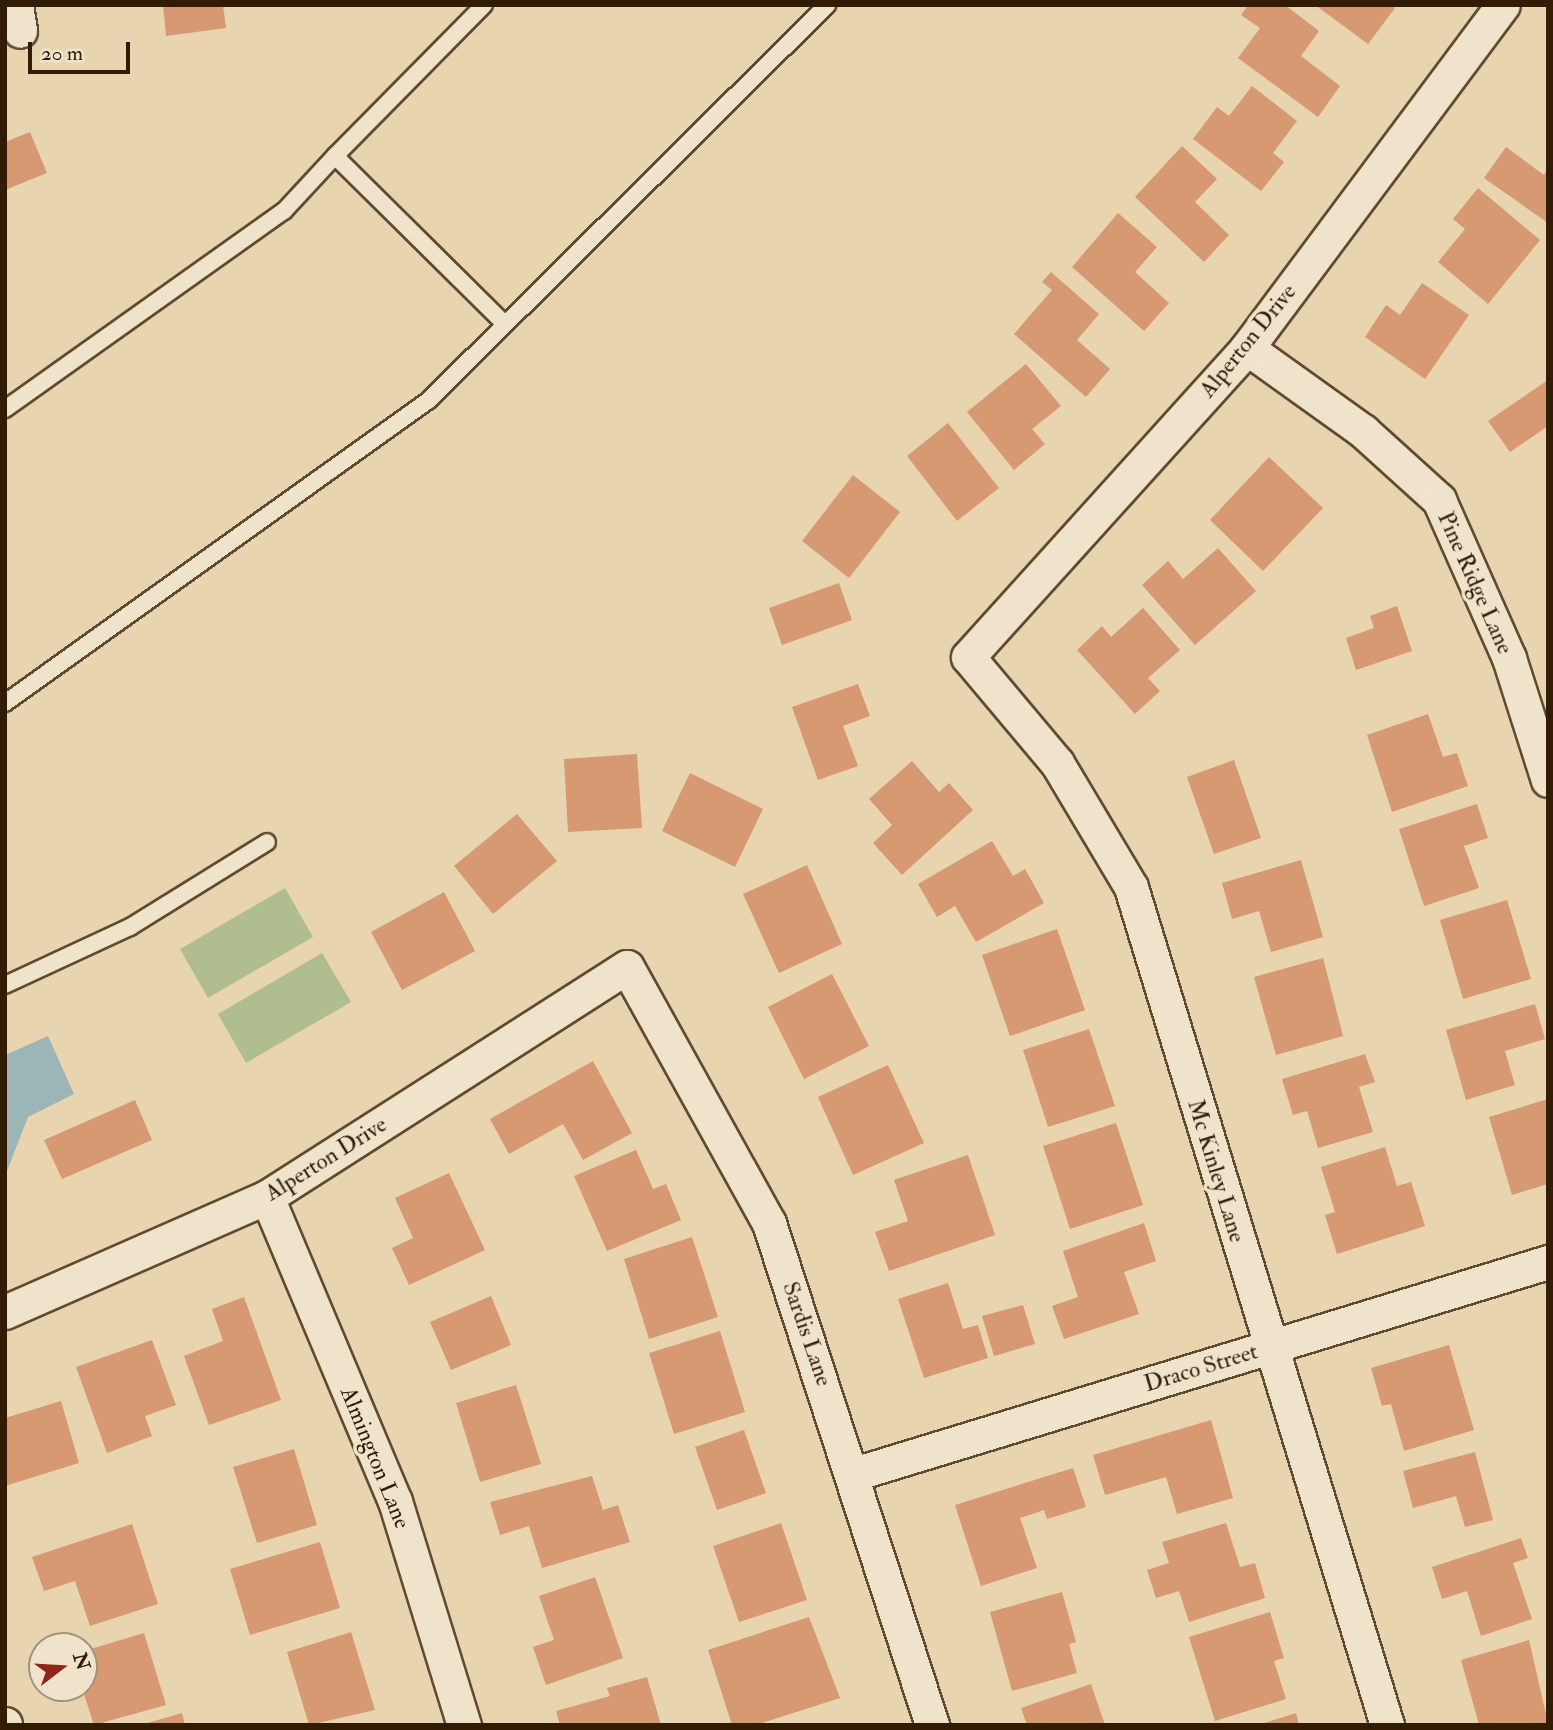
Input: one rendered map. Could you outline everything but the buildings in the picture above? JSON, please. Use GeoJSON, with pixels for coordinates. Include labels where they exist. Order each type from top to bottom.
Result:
{"type":"FeatureCollection","features":[{"type":"Feature","properties":{"kind":"street","name":"Alperton Drive"},"geometry":{"type":"LineString","coordinates":[[968,657],[1247,348],[1503,5]]}},
{"type":"Feature","properties":{"kind":"street","name":"Pine Ridge Lane"},"geometry":{"type":"LineString","coordinates":[[1247,348],[1363,430],[1439,500],[1509,658],[1548,780]]}},
{"type":"Feature","properties":{"kind":"street","name":"Mc Kinley Lane"},"geometry":{"type":"LineString","coordinates":[[968,657],[1057,763],[1131,887],[1269,1347],[1387,1725]]}},
{"type":"Feature","properties":{"kind":"street","name":"Alperton Drive"},"geometry":{"type":"LineString","coordinates":[[5,1312],[267,1198],[627,967]]}},
{"type":"Feature","properties":{"kind":"street","name":"Sardis Lane"},"geometry":{"type":"LineString","coordinates":[[627,967],[769,1223],[854,1474],[932,1725]]}},
{"type":"Feature","properties":{"kind":"street","name":"Almington Lane"},"geometry":{"type":"LineString","coordinates":[[267,1198],[395,1501],[464,1725]]}},
{"type":"Feature","properties":{"kind":"street","name":"Draco Street"},"geometry":{"type":"LineString","coordinates":[[854,1474],[1548,1262]]}},
{"type":"Feature","properties":{"kind":"lane"},"geometry":{"type":"LineString","coordinates":[[5,409],[284,211],[484,5]]}},
{"type":"Feature","properties":{"kind":"lane"},"geometry":{"type":"LineString","coordinates":[[5,703],[429,400],[827,5]]}},
{"type":"Feature","properties":{"kind":"lane"},"geometry":{"type":"LineString","coordinates":[[335,156],[505,324]]}},
{"type":"Feature","properties":{"kind":"lane"},"geometry":{"type":"LineString","coordinates":[[5,985],[130,927],[267,842]]}},
{"type":"Feature","properties":{"kind":"green space"},"geometry":{"type":"Polygon","coordinates":[[[285,888],[313,937],[208,998],[180,949],[285,888]]]}},
{"type":"Feature","properties":{"kind":"green space"},"geometry":{"type":"Polygon","coordinates":[[[322,953],[351,1002],[246,1063],[218,1014],[322,953]]]}},
{"type":"Feature","properties":{"kind":"water"},"geometry":{"type":"Polygon","coordinates":[[[48,1036],[74,1094],[28,1117],[5,1176],[5,1055],[48,1036]]]}}]}
